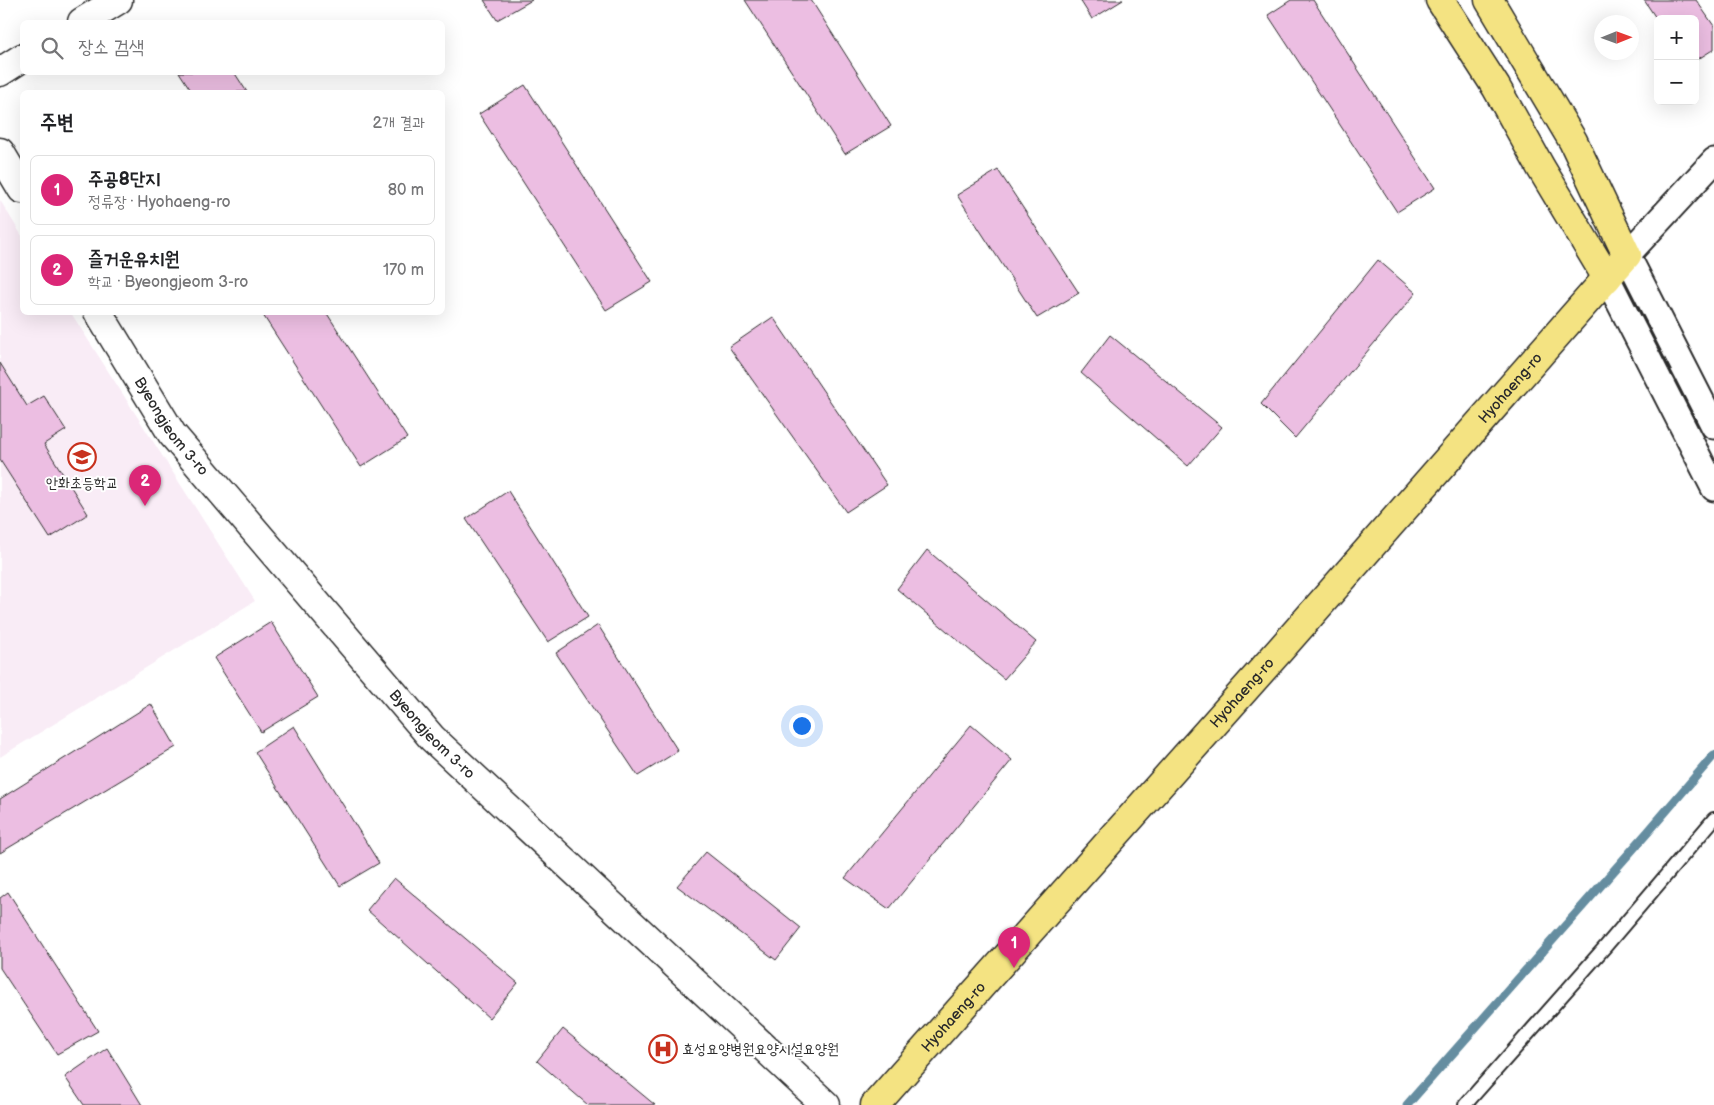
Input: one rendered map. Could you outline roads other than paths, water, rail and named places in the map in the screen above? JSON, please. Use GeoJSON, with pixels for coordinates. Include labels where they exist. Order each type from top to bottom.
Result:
{"type":"FeatureCollection","features":[{"type":"Feature","properties":{"kind":"main road"},"geometry":{"type":"LineString","coordinates":[[1440,0],[1496,87],[1541,168],[1607,278]]}},
{"type":"Feature","properties":{"kind":"main road"},"geometry":{"type":"LineString","coordinates":[[1489,0],[1573,141],[1627,255]]}},
{"type":"Feature","properties":{"kind":"main road","name":"Hyohaeng-ro"},"geometry":{"type":"LineString","coordinates":[[875,1105],[1627,255]]}},
{"type":"Feature","properties":{"kind":"street"},"geometry":{"type":"LineString","coordinates":[[85,20],[118,0]]}},
{"type":"Feature","properties":{"kind":"street"},"geometry":{"type":"LineString","coordinates":[[0,72],[20,59]]}},
{"type":"Feature","properties":{"kind":"street"},"geometry":{"type":"LineString","coordinates":[[0,152],[20,186]]}},
{"type":"Feature","properties":{"kind":"street"},"geometry":{"type":"LineString","coordinates":[[1714,161],[1627,255],[1714,426]]}},
{"type":"Feature","properties":{"kind":"street"},"geometry":{"type":"LineString","coordinates":[[1607,278],[1714,488]]}},
{"type":"Feature","properties":{"kind":"street","name":"Byeongjeom 3-ro"},"geometry":{"type":"LineString","coordinates":[[100,315],[172,434],[432,738],[826,1105]]}},
{"type":"Feature","properties":{"kind":"lane"},"geometry":{"type":"LineString","coordinates":[[1465,1105],[1605,947],[1714,819]]}},
{"type":"Feature","properties":{"kind":"waterway"},"geometry":{"type":"LineString","coordinates":[[1407,1105],[1714,755]]}},
{"type":"Feature","properties":{"kind":"place","name":"안화초등학교"},"geometry":{"type":"Point","coordinates":[82,457]}},
{"type":"Feature","properties":{"kind":"place","name":"즐거운유치원"},"geometry":{"type":"Point","coordinates":[145,506]}},
{"type":"Feature","properties":{"kind":"place","name":"주공8단지"},"geometry":{"type":"Point","coordinates":[1014,968]}},
{"type":"Feature","properties":{"kind":"place","name":"효성요양병원요양시설요양원"},"geometry":{"type":"Point","coordinates":[663,1049]}}]}
